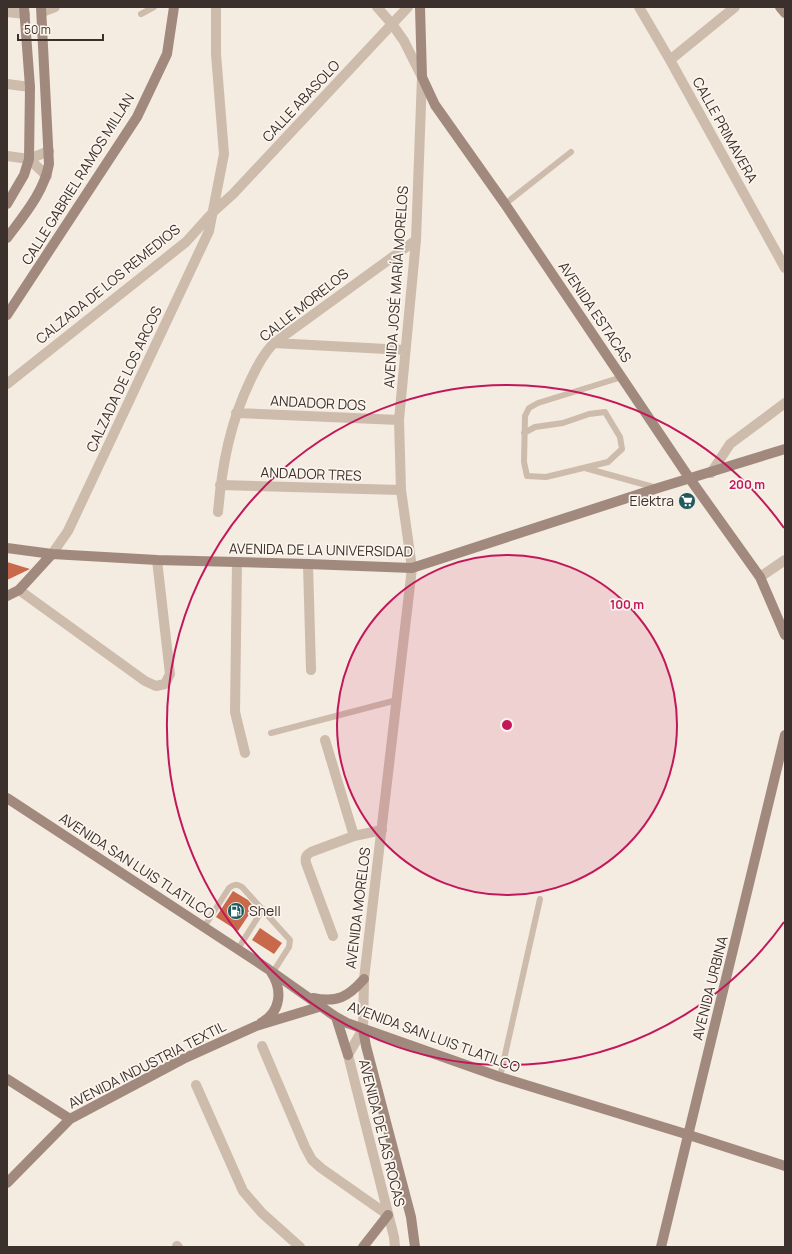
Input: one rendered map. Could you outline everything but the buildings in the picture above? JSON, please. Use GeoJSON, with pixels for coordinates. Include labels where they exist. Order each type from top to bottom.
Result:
{"type":"FeatureCollection","features":[{"type":"Feature","properties":{"kind":"main road","name":"CALLE GABRIEL RAMOS MILLAN"},"geometry":{"type":"LineString","coordinates":[[7,315],[136,116],[167,54],[174,7]]}},
{"type":"Feature","properties":{"kind":"main road","name":"AVENIDA JOSÉ MARÍA MORELOS"},"geometry":{"type":"LineString","coordinates":[[420,7],[422,77]]}},
{"type":"Feature","properties":{"kind":"main road"},"geometry":{"type":"LineString","coordinates":[[780,7],[785,13]]}},
{"type":"Feature","properties":{"kind":"main road"},"geometry":{"type":"LineString","coordinates":[[7,204],[24,175],[29,159],[30,87],[25,10]]}},
{"type":"Feature","properties":{"kind":"main road"},"geometry":{"type":"LineString","coordinates":[[7,238],[41,188],[47,176],[49,164],[41,10]]}},
{"type":"Feature","properties":{"kind":"main road","name":"AVENIDA ESTACAS"},"geometry":{"type":"LineString","coordinates":[[422,77],[440,114],[505,204],[690,479],[760,577],[785,635]]}},
{"type":"Feature","properties":{"kind":"main road","name":"AVENIDA DE LA UNIVERSIDAD"},"geometry":{"type":"LineString","coordinates":[[7,548],[52,554],[157,560],[412,568],[658,488],[785,449]]}},
{"type":"Feature","properties":{"kind":"main road"},"geometry":{"type":"LineString","coordinates":[[7,596],[19,590],[52,554]]}},
{"type":"Feature","properties":{"kind":"main road","name":"AVENIDA URBINA"},"geometry":{"type":"LineString","coordinates":[[661,1247],[785,735]]}},
{"type":"Feature","properties":{"kind":"main road","name":"AVENIDA SAN LUIS TLATILCO"},"geometry":{"type":"LineString","coordinates":[[7,798],[238,949],[336,1017],[347,1023],[500,1077],[785,1166]]}},
{"type":"Feature","properties":{"kind":"main road"},"geometry":{"type":"LineString","coordinates":[[256,1026],[268,1020],[276,1008],[279,994],[276,980],[271,971]]}},
{"type":"Feature","properties":{"kind":"main road"},"geometry":{"type":"LineString","coordinates":[[309,997],[324,1000],[339,998],[353,991],[364,979]]}},
{"type":"Feature","properties":{"kind":"main road","name":"AVENIDA INDUSTRIA TEXTIL"},"geometry":{"type":"LineString","coordinates":[[7,1183],[70,1119],[183,1059],[256,1026],[322,1006]]}},
{"type":"Feature","properties":{"kind":"main road"},"geometry":{"type":"LineString","coordinates":[[336,1017],[348,1054]]}},
{"type":"Feature","properties":{"kind":"main road","name":"AVENIDA MORELOS"},"geometry":{"type":"LineString","coordinates":[[364,1029],[366,1046],[411,1217],[415,1247]]}},
{"type":"Feature","properties":{"kind":"main road"},"geometry":{"type":"LineString","coordinates":[[7,1079],[70,1119]]}},
{"type":"Feature","properties":{"kind":"main road"},"geometry":{"type":"LineString","coordinates":[[363,1247],[388,1216]]}},
{"type":"Feature","properties":{"kind":"street"},"geometry":{"type":"LineString","coordinates":[[41,10],[55,7]]}},
{"type":"Feature","properties":{"kind":"street"},"geometry":{"type":"LineString","coordinates":[[213,212],[224,154],[216,54],[216,7]]}},
{"type":"Feature","properties":{"kind":"street","name":"AVENIDA ESTACAS"},"geometry":{"type":"LineString","coordinates":[[377,7],[404,41],[422,77]]}},
{"type":"Feature","properties":{"kind":"street","name":"CALLE ABASOLO"},"geometry":{"type":"LineString","coordinates":[[213,212],[233,194],[408,7]]}},
{"type":"Feature","properties":{"kind":"street","name":"CALLE PRIMAVERA"},"geometry":{"type":"LineString","coordinates":[[639,7],[785,268]]}},
{"type":"Feature","properties":{"kind":"street"},"geometry":{"type":"LineString","coordinates":[[670,60],[735,7]]}},
{"type":"Feature","properties":{"kind":"street"},"geometry":{"type":"LineString","coordinates":[[7,12],[25,10]]}},
{"type":"Feature","properties":{"kind":"street","name":"AVENIDA JOSÉ MARÍA MORELOS"},"geometry":{"type":"LineString","coordinates":[[412,568],[401,490],[399,420],[416,240],[422,77]]}},
{"type":"Feature","properties":{"kind":"street"},"geometry":{"type":"LineString","coordinates":[[7,84],[30,87]]}},
{"type":"Feature","properties":{"kind":"street"},"geometry":{"type":"LineString","coordinates":[[7,156],[29,159],[48,151]]}},
{"type":"Feature","properties":{"kind":"street"},"geometry":{"type":"LineString","coordinates":[[29,159],[47,176]]}},
{"type":"Feature","properties":{"kind":"street","name":"CALZADA DE LOS REMEDIOS"},"geometry":{"type":"LineString","coordinates":[[7,384],[186,242],[213,212]]}},
{"type":"Feature","properties":{"kind":"street","name":"CALZADA DE LOS ARCOS"},"geometry":{"type":"LineString","coordinates":[[52,554],[68,531],[209,231],[213,212]]}},
{"type":"Feature","properties":{"kind":"street","name":"CALLE MORELOS"},"geometry":{"type":"LineString","coordinates":[[218,512],[220,485],[230,431],[242,397],[261,358],[274,343],[416,240]]}},
{"type":"Feature","properties":{"kind":"street"},"geometry":{"type":"LineString","coordinates":[[274,343],[405,350]]}},
{"type":"Feature","properties":{"kind":"street"},"geometry":{"type":"LineString","coordinates":[[711,472],[730,444],[785,403]]}},
{"type":"Feature","properties":{"kind":"street","name":"ANDADOR DOS"},"geometry":{"type":"LineString","coordinates":[[236,413],[399,420]]}},
{"type":"Feature","properties":{"kind":"street","name":"ANDADOR TRES"},"geometry":{"type":"LineString","coordinates":[[220,485],[401,490]]}},
{"type":"Feature","properties":{"kind":"street"},"geometry":{"type":"LineString","coordinates":[[19,590],[146,681],[156,686],[165,684],[170,674],[157,560]]}},
{"type":"Feature","properties":{"kind":"street"},"geometry":{"type":"LineString","coordinates":[[760,577],[785,560]]}},
{"type":"Feature","properties":{"kind":"street"},"geometry":{"type":"LineString","coordinates":[[237,562],[235,708],[245,753]]}},
{"type":"Feature","properties":{"kind":"street"},"geometry":{"type":"LineString","coordinates":[[308,564],[311,670]]}},
{"type":"Feature","properties":{"kind":"street","name":"AVENIDA MORELOS"},"geometry":{"type":"LineString","coordinates":[[364,1029],[364,979],[412,568]]}},
{"type":"Feature","properties":{"kind":"street"},"geometry":{"type":"LineString","coordinates":[[325,740],[354,836]]}},
{"type":"Feature","properties":{"kind":"street"},"geometry":{"type":"LineString","coordinates":[[333,936],[305,858],[307,854],[311,852],[354,836],[382,830]]}},
{"type":"Feature","properties":{"kind":"street","name":"AVENIDA DE LAS ROCAS"},"geometry":{"type":"LineString","coordinates":[[364,1029],[355,1040],[348,1054],[394,1236],[394,1247]]}},
{"type":"Feature","properties":{"kind":"street"},"geometry":{"type":"LineString","coordinates":[[262,1046],[312,1160],[388,1216]]}},
{"type":"Feature","properties":{"kind":"street"},"geometry":{"type":"LineString","coordinates":[[196,1085],[243,1191],[262,1213],[300,1247]]}},
{"type":"Feature","properties":{"kind":"lane"},"geometry":{"type":"LineString","coordinates":[[140,14],[154,7]]}},
{"type":"Feature","properties":{"kind":"lane"},"geometry":{"type":"LineString","coordinates":[[505,204],[571,152]]}},
{"type":"Feature","properties":{"kind":"lane"},"geometry":{"type":"LineString","coordinates":[[524,433],[535,427],[563,423],[589,414],[605,412],[620,437],[622,449],[608,462],[546,477],[527,476],[524,462],[524,433],[525,416],[530,408],[538,403],[622,377]]}},
{"type":"Feature","properties":{"kind":"lane"},"geometry":{"type":"LineString","coordinates":[[583,468],[658,488]]}},
{"type":"Feature","properties":{"kind":"lane"},"geometry":{"type":"LineString","coordinates":[[271,733],[397,700]]}},
{"type":"Feature","properties":{"kind":"lane"},"geometry":{"type":"LineString","coordinates":[[204,927],[229,888],[238,884],[263,909],[290,940],[289,947],[271,971]]}},
{"type":"Feature","properties":{"kind":"lane"},"geometry":{"type":"LineString","coordinates":[[500,1077],[540,899]]}},
{"type":"Feature","properties":{"kind":"lane"},"geometry":{"type":"LineString","coordinates":[[238,949],[263,909]]}},
{"type":"Feature","properties":{"kind":"place","name":"Elektra"},"geometry":{"type":"Point","coordinates":[687,501]}},
{"type":"Feature","properties":{"kind":"place","name":"Shell"},"geometry":{"type":"Point","coordinates":[236,911]}}]}
